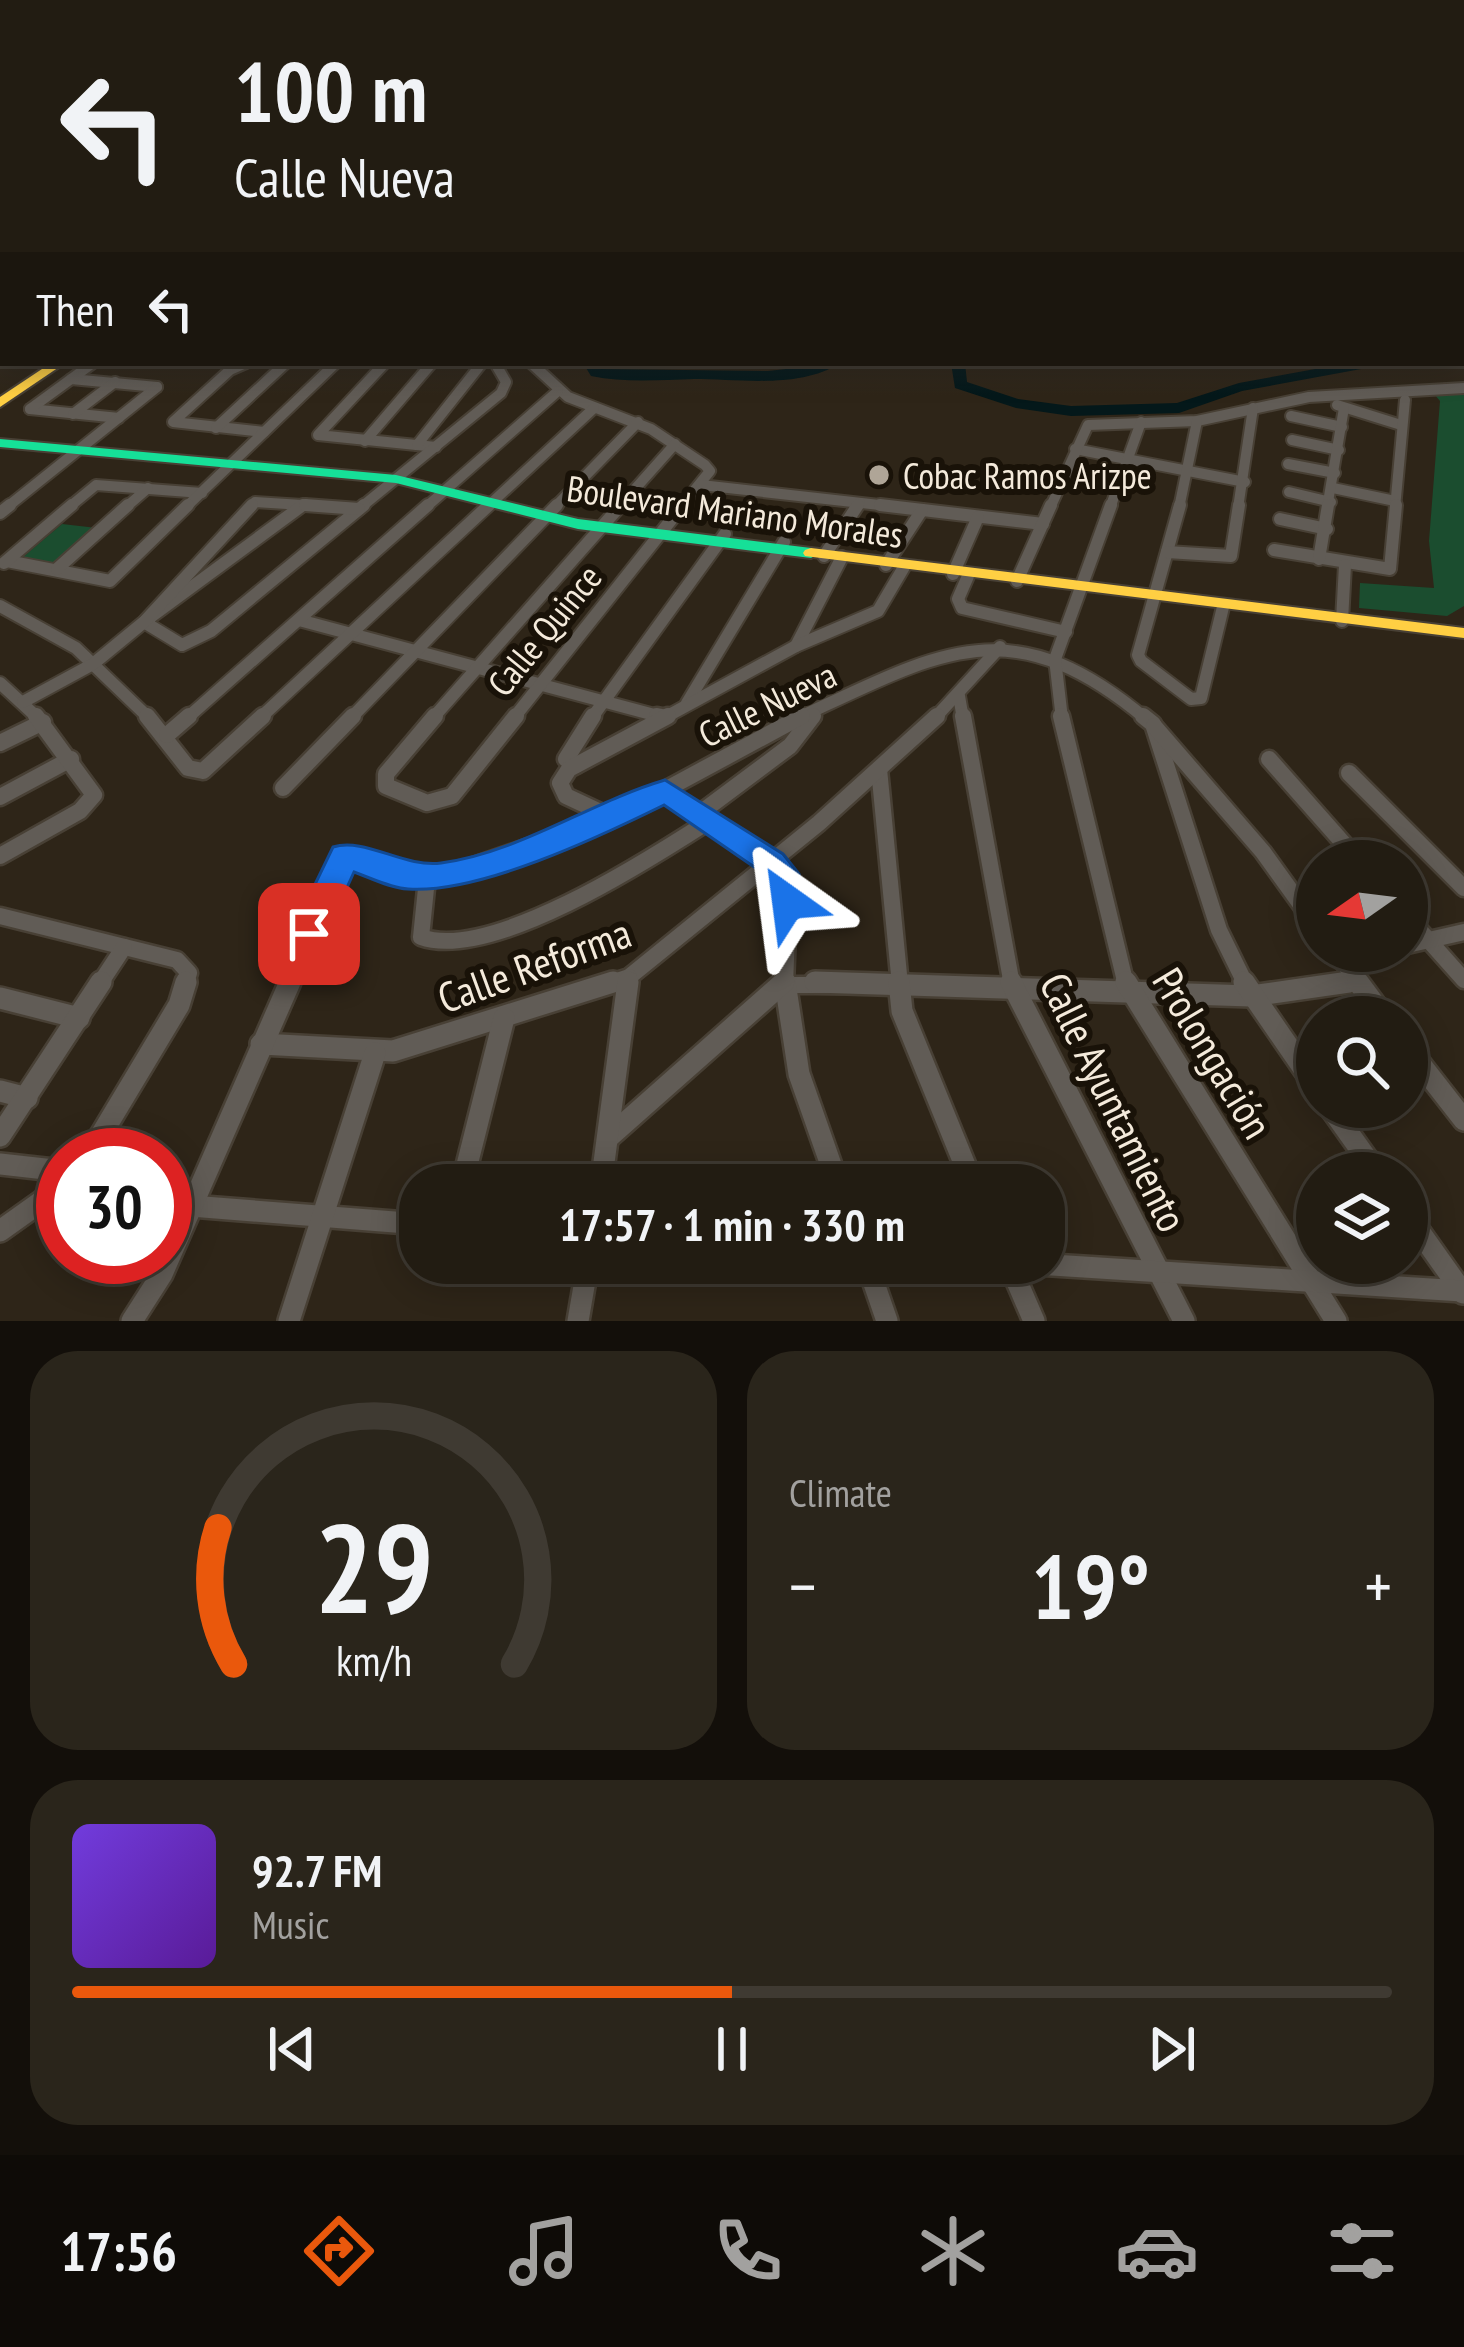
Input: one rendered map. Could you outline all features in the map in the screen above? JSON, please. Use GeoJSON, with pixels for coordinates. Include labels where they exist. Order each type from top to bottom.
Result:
{"type":"FeatureCollection","features":[{"type":"Feature","properties":{"kind":"street"},"geometry":{"type":"LineString","coordinates":[[0,392],[39,366]]}},
{"type":"Feature","properties":{"kind":"street"},"geometry":{"type":"LineString","coordinates":[[239,366],[172,419],[264,432]]}},
{"type":"Feature","properties":{"kind":"street"},"geometry":{"type":"LineString","coordinates":[[216,428],[283,366]]}},
{"type":"Feature","properties":{"kind":"street"},"geometry":{"type":"LineString","coordinates":[[3,564],[57,569],[90,583],[110,581],[333,366]]}},
{"type":"Feature","properties":{"kind":"street"},"geometry":{"type":"LineString","coordinates":[[382,366],[318,435],[436,447]]}},
{"type":"Feature","properties":{"kind":"street"},"geometry":{"type":"LineString","coordinates":[[365,440],[429,366]]}},
{"type":"Feature","properties":{"kind":"street"},"geometry":{"type":"LineString","coordinates":[[417,445],[480,366]]}},
{"type":"Feature","properties":{"kind":"street"},"geometry":{"type":"LineString","coordinates":[[144,622],[176,643],[194,643],[504,389],[506,382],[497,366]]}},
{"type":"Feature","properties":{"kind":"street"},"geometry":{"type":"LineString","coordinates":[[534,366],[558,391],[638,422],[710,468],[701,484],[1043,524]]}},
{"type":"Feature","properties":{"kind":"street"},"geometry":{"type":"LineString","coordinates":[[65,371],[30,409],[119,418]]}},
{"type":"Feature","properties":{"kind":"street"},"geometry":{"type":"LineString","coordinates":[[0,403],[65,371],[158,387],[6,503],[0,513]]}},
{"type":"Feature","properties":{"kind":"street"},"geometry":{"type":"LineString","coordinates":[[73,414],[115,382]]}},
{"type":"Feature","properties":{"kind":"street"},"geometry":{"type":"LineString","coordinates":[[1019,576],[1085,426],[1197,421],[1309,397],[1464,388]]}},
{"type":"Feature","properties":{"kind":"street"},"geometry":{"type":"LineString","coordinates":[[167,735],[558,391]]}},
{"type":"Feature","properties":{"kind":"street"},"geometry":{"type":"LineString","coordinates":[[1274,550],[1390,569],[1405,400]]}},
{"type":"Feature","properties":{"kind":"street"},"geometry":{"type":"LineString","coordinates":[[1328,403],[1402,424]]}},
{"type":"Feature","properties":{"kind":"street"},"geometry":{"type":"LineString","coordinates":[[0,606],[47,630],[94,664],[167,735],[188,768],[202,771],[594,408]]}},
{"type":"Feature","properties":{"kind":"street"},"geometry":{"type":"LineString","coordinates":[[1167,552],[1229,558],[1245,482],[1253,408]]}},
{"type":"Feature","properties":{"kind":"street"},"geometry":{"type":"LineString","coordinates":[[1319,559],[1344,408]]}},
{"type":"Feature","properties":{"kind":"street"},"geometry":{"type":"LineString","coordinates":[[1291,416],[1342,427]]}},
{"type":"Feature","properties":{"kind":"street"},"geometry":{"type":"LineString","coordinates":[[1197,421],[1190,471],[1138,655],[1147,668],[1191,699],[1201,698],[1223,607]]}},
{"type":"Feature","properties":{"kind":"street"},"geometry":{"type":"LineString","coordinates":[[283,788],[638,422]]}},
{"type":"Feature","properties":{"kind":"street"},"geometry":{"type":"LineString","coordinates":[[1055,659],[1141,422]]}},
{"type":"Feature","properties":{"kind":"street","name":"Boulevard Mariano Morales"},"geometry":{"type":"LineString","coordinates":[[0,439],[400,476],[546,514],[605,523],[1464,633]]}},
{"type":"Feature","properties":{"kind":"street"},"geometry":{"type":"LineString","coordinates":[[1292,440],[1339,450]]}},
{"type":"Feature","properties":{"kind":"street"},"geometry":{"type":"LineString","coordinates":[[478,667],[675,444]]}},
{"type":"Feature","properties":{"kind":"street"},"geometry":{"type":"LineString","coordinates":[[1076,449],[1245,482]]}},
{"type":"Feature","properties":{"kind":"street"},"geometry":{"type":"LineString","coordinates":[[1288,464],[1335,473]]}},
{"type":"Feature","properties":{"kind":"street","name":"Calle Quince"},"geometry":{"type":"LineString","coordinates":[[478,667],[392,766],[386,786],[427,803],[452,796],[701,484]]}},
{"type":"Feature","properties":{"kind":"street"},"geometry":{"type":"LineString","coordinates":[[3,564],[92,487],[202,493]]}},
{"type":"Feature","properties":{"kind":"street"},"geometry":{"type":"LineString","coordinates":[[57,569],[148,488]]}},
{"type":"Feature","properties":{"kind":"street"},"geometry":{"type":"LineString","coordinates":[[1288,493],[1395,501]]}},
{"type":"Feature","properties":{"kind":"street"},"geometry":{"type":"LineString","coordinates":[[144,622],[251,505],[266,500],[359,509]]}},
{"type":"Feature","properties":{"kind":"street"},"geometry":{"type":"LineString","coordinates":[[796,646],[832,553],[860,503]]}},
{"type":"Feature","properties":{"kind":"street"},"geometry":{"type":"LineString","coordinates":[[23,702],[94,664],[305,504]]}},
{"type":"Feature","properties":{"kind":"street"},"geometry":{"type":"LineString","coordinates":[[613,818],[563,792],[562,778],[576,764],[687,703],[878,610],[895,562],[922,510]]}},
{"type":"Feature","properties":{"kind":"street"},"geometry":{"type":"LineString","coordinates":[[978,517],[960,571],[962,608],[1066,632]]}},
{"type":"Feature","properties":{"kind":"street"},"geometry":{"type":"LineString","coordinates":[[1280,519],[1327,529]]}},
{"type":"Feature","properties":{"kind":"street"},"geometry":{"type":"LineString","coordinates":[[576,764],[567,761],[566,753],[722,538]]}},
{"type":"Feature","properties":{"kind":"street"},"geometry":{"type":"LineString","coordinates":[[687,703],[782,546]]}},
{"type":"Feature","properties":{"kind":"street"},"geometry":{"type":"LineString","coordinates":[[1341,615],[1345,565]]}},
{"type":"Feature","properties":{"kind":"street","name":"Boulevard Mariano Morales"},"geometry":{"type":"LineString","coordinates":[[1155,593],[1223,607],[1464,624]]}},
{"type":"Feature","properties":{"kind":"street"},"geometry":{"type":"LineString","coordinates":[[299,620],[662,717]]}},
{"type":"Feature","properties":{"kind":"street","name":"Calle Nueva"},"geometry":{"type":"LineString","coordinates":[[427,879],[613,818],[770,731],[927,658],[1000,647],[1083,670],[1148,718],[1296,898]]}},
{"type":"Feature","properties":{"kind":"street","name":"Calle Reforma"},"geometry":{"type":"LineString","coordinates":[[261,1044],[375,1054],[629,977],[879,769],[959,696],[1000,647]]}},
{"type":"Feature","properties":{"kind":"street","name":"Prolongación"},"geometry":{"type":"LineString","coordinates":[[1055,659],[1069,760],[1128,991],[1296,1257]]}},
{"type":"Feature","properties":{"kind":"street"},"geometry":{"type":"LineString","coordinates":[[0,856],[80,811],[94,795],[43,722],[3,689]]}},
{"type":"Feature","properties":{"kind":"street","name":"Calle Ayuntamiento"},"geometry":{"type":"LineString","coordinates":[[959,696],[1012,986],[1184,1321]]}},
{"type":"Feature","properties":{"kind":"street"},"geometry":{"type":"LineString","coordinates":[[192,1204],[345,856],[427,879],[418,931],[427,941],[546,916],[704,817],[790,746],[814,714]]}},
{"type":"Feature","properties":{"kind":"street"},"geometry":{"type":"LineString","coordinates":[[1148,718],[1219,930],[1251,996],[1296,1059]]}},
{"type":"Feature","properties":{"kind":"street"},"geometry":{"type":"LineString","coordinates":[[0,743],[43,722]]}},
{"type":"Feature","properties":{"kind":"street"},"geometry":{"type":"LineString","coordinates":[[0,797],[71,759]]}},
{"type":"Feature","properties":{"kind":"street"},"geometry":{"type":"LineString","coordinates":[[1269,759],[1340,840]]}},
{"type":"Feature","properties":{"kind":"street"},"geometry":{"type":"LineString","coordinates":[[879,769],[897,982],[911,1041],[964,1164]]}},
{"type":"Feature","properties":{"kind":"street"},"geometry":{"type":"LineString","coordinates":[[1349,773],[1464,888]]}},
{"type":"Feature","properties":{"kind":"street"},"geometry":{"type":"LineString","coordinates":[[665,791],[772,862],[782,874],[788,902],[785,981],[800,1079],[830,1164]]}},
{"type":"Feature","properties":{"kind":"street"},"geometry":{"type":"LineString","coordinates":[[1,918],[177,960],[189,973],[179,1005],[105,1128]]}},
{"type":"Feature","properties":{"kind":"street"},"geometry":{"type":"LineString","coordinates":[[1464,932],[1428,940],[1464,980]]}},
{"type":"Feature","properties":{"kind":"street"},"geometry":{"type":"LineString","coordinates":[[0,1136],[124,947]]}},
{"type":"Feature","properties":{"kind":"street"},"geometry":{"type":"LineString","coordinates":[[1350,972],[1368,996]]}},
{"type":"Feature","properties":{"kind":"street"},"geometry":{"type":"LineString","coordinates":[[604,1164],[629,977]]}},
{"type":"Feature","properties":{"kind":"street"},"geometry":{"type":"LineString","coordinates":[[609,1137],[785,981],[1251,996],[1356,981]]}},
{"type":"Feature","properties":{"kind":"street"},"geometry":{"type":"LineString","coordinates":[[0,998],[79,1018]]}},
{"type":"Feature","properties":{"kind":"street"},"geometry":{"type":"LineString","coordinates":[[467,1164],[504,1018]]}},
{"type":"Feature","properties":{"kind":"street"},"geometry":{"type":"LineString","coordinates":[[289,1321],[375,1054]]}},
{"type":"Feature","properties":{"kind":"street"},"geometry":{"type":"LineString","coordinates":[[1428,1074],[1464,1120]]}},
{"type":"Feature","properties":{"kind":"street"},"geometry":{"type":"LineString","coordinates":[[0,1091],[27,1097]]}},
{"type":"Feature","properties":{"kind":"street"},"geometry":{"type":"LineString","coordinates":[[0,1163],[36,1168]]}},
{"type":"Feature","properties":{"kind":"street"},"geometry":{"type":"LineString","coordinates":[[0,1231],[36,1205]]}},
{"type":"Feature","properties":{"kind":"street"},"geometry":{"type":"LineString","coordinates":[[192,1206],[399,1223]]}},
{"type":"Feature","properties":{"kind":"street"},"geometry":{"type":"LineString","coordinates":[[1428,1243],[1463,1292]]}},
{"type":"Feature","properties":{"kind":"street"},"geometry":{"type":"LineString","coordinates":[[1065,1266],[1296,1281]]}},
{"type":"Feature","properties":{"kind":"street"},"geometry":{"type":"LineString","coordinates":[[132,1321],[156,1284]]}},
{"type":"Feature","properties":{"kind":"street"},"geometry":{"type":"LineString","coordinates":[[578,1321],[584,1284]]}},
{"type":"Feature","properties":{"kind":"street"},"geometry":{"type":"LineString","coordinates":[[874,1284],[887,1321]]}},
{"type":"Feature","properties":{"kind":"street"},"geometry":{"type":"LineString","coordinates":[[1018,1284],[1034,1321]]}},
{"type":"Feature","properties":{"kind":"street","name":"Prolongación"},"geometry":{"type":"LineString","coordinates":[[1313,1284],[1336,1321]]}},
{"type":"Feature","properties":{"kind":"street"},"geometry":{"type":"LineString","coordinates":[[1342,1284],[1463,1292]]}},
{"type":"Feature","properties":{"kind":"green space"},"geometry":{"type":"Polygon","coordinates":[[[1464,393],[1464,606],[1447,616],[1359,608],[1360,583],[1434,588],[1429,541],[1440,401],[1435,395],[1464,393]]]}},
{"type":"Feature","properties":{"kind":"green space"},"geometry":{"type":"Polygon","coordinates":[[[62,524],[97,528],[56,565],[23,557],[62,524]]]}},
{"type":"Feature","properties":{"kind":"waterway"},"geometry":{"type":"LineString","coordinates":[[592,366],[596,373],[635,377],[784,375],[824,366]]}},
{"type":"Feature","properties":{"kind":"waterway"},"geometry":{"type":"LineString","coordinates":[[958,366],[960,385],[1016,403],[1071,411],[1179,408],[1239,387],[1355,366]]}},
{"type":"Feature","properties":{"kind":"traffic: fast"},"geometry":{"type":"LineString","coordinates":[[0,443],[396,479],[578,524],[811,553]]}},
{"type":"Feature","properties":{"kind":"traffic: slow"},"geometry":{"type":"LineString","coordinates":[[0,403],[55,366]]}},
{"type":"Feature","properties":{"kind":"traffic: slow"},"geometry":{"type":"LineString","coordinates":[[811,553],[1464,633]]}},
{"type":"Feature","properties":{"kind":"place","name":"Cobac Ramos Arizpe"},"geometry":{"type":"Point","coordinates":[879,475]}},
{"type":"Feature","properties":{"kind":"route"},"geometry":{"type":"LineString","coordinates":[[309,934],[345,856],[403,876],[442,876],[575,834],[665,791],[772,862],[782,874],[788,902]]}}]}
